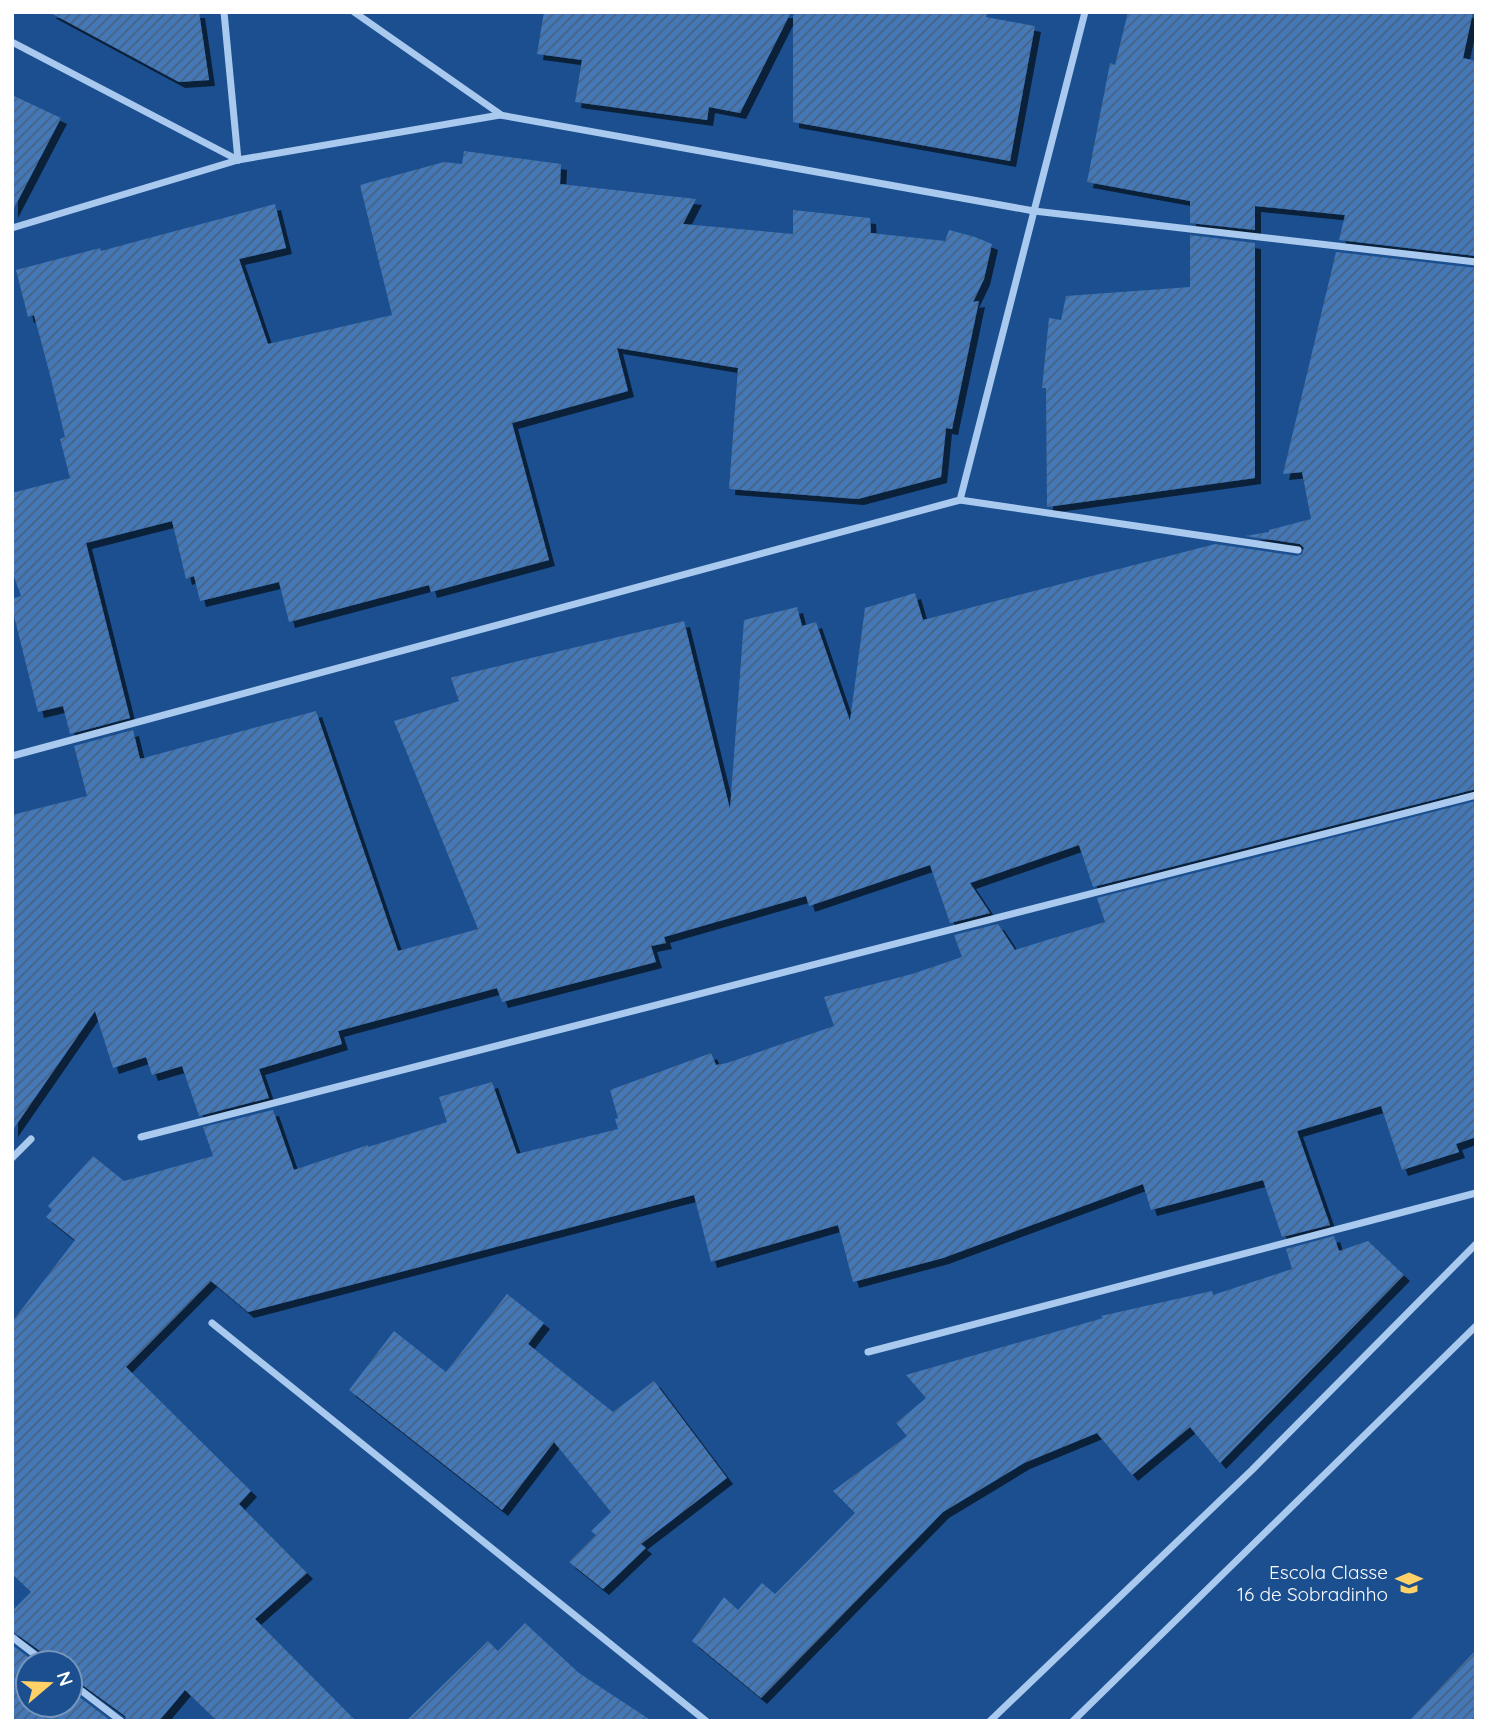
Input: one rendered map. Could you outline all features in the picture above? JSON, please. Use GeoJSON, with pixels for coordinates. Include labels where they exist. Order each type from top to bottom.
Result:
{"type":"FeatureCollection","features":[{"type":"Feature","properties":{"kind":"street"},"geometry":{"type":"LineString","coordinates":[[224,12],[238,160]]}},
{"type":"Feature","properties":{"kind":"street"},"geometry":{"type":"LineString","coordinates":[[354,12],[500,114]]}},
{"type":"Feature","properties":{"kind":"street"},"geometry":{"type":"LineString","coordinates":[[960,500],[1085,12]]}},
{"type":"Feature","properties":{"kind":"street"},"geometry":{"type":"LineString","coordinates":[[12,42],[238,160]]}},
{"type":"Feature","properties":{"kind":"street"},"geometry":{"type":"LineString","coordinates":[[12,228],[238,160],[500,114],[1034,211],[1476,262]]}},
{"type":"Feature","properties":{"kind":"street"},"geometry":{"type":"LineString","coordinates":[[12,757],[960,500],[1298,550]]}},
{"type":"Feature","properties":{"kind":"street"},"geometry":{"type":"LineString","coordinates":[[141,1137],[1476,795]]}},
{"type":"Feature","properties":{"kind":"street"},"geometry":{"type":"LineString","coordinates":[[12,1158],[32,1139]]}},
{"type":"Feature","properties":{"kind":"street"},"geometry":{"type":"LineString","coordinates":[[868,1352],[1476,1193]]}},
{"type":"Feature","properties":{"kind":"street"},"geometry":{"type":"LineString","coordinates":[[990,1721],[1252,1470],[1476,1244]]}},
{"type":"Feature","properties":{"kind":"street"},"geometry":{"type":"LineString","coordinates":[[212,1323],[706,1721]]}},
{"type":"Feature","properties":{"kind":"street"},"geometry":{"type":"LineString","coordinates":[[1073,1721],[1476,1326]]}},
{"type":"Feature","properties":{"kind":"street"},"geometry":{"type":"LineString","coordinates":[[12,1637],[28,1649]]}},
{"type":"Feature","properties":{"kind":"street"},"geometry":{"type":"LineString","coordinates":[[84,1693],[121,1721]]}},
{"type":"Feature","properties":{"kind":"building"},"geometry":{"type":"Polygon","coordinates":[[[49,12],[199,12],[209,80],[179,82],[49,12]]]}},
{"type":"Feature","properties":{"kind":"building"},"geometry":{"type":"Polygon","coordinates":[[[544,12],[791,12],[740,113],[709,107],[707,120],[575,102],[582,60],[537,54],[544,12]]]}},
{"type":"Feature","properties":{"kind":"building"},"geometry":{"type":"Polygon","coordinates":[[[793,12],[987,12],[986,17],[1035,26],[1010,161],[793,122],[793,12]]]}},
{"type":"Feature","properties":{"kind":"building"},"geometry":{"type":"Polygon","coordinates":[[[1128,12],[1473,12],[1463,58],[1476,61],[1476,256],[1339,240],[1345,215],[1255,206],[1255,230],[1190,223],[1190,201],[1087,182],[1110,63],[1115,65],[1128,12]]]}},
{"type":"Feature","properties":{"kind":"building"},"geometry":{"type":"Polygon","coordinates":[[[12,95],[61,118],[12,212],[12,95]]]}},
{"type":"Feature","properties":{"kind":"building"},"geometry":{"type":"Polygon","coordinates":[[[464,151],[561,164],[560,184],[696,199],[683,224],[793,234],[793,210],[870,218],[871,233],[945,241],[949,230],[992,244],[984,279],[973,302],[979,301],[952,429],[946,428],[941,477],[858,499],[729,489],[738,368],[617,348],[628,391],[512,423],[549,560],[431,592],[429,585],[289,622],[279,582],[200,601],[194,576],[186,579],[172,521],[86,543],[130,718],[70,734],[63,706],[38,712],[12,608],[12,599],[21,596],[12,571],[12,493],[70,478],[60,439],[65,437],[50,375],[34,315],[28,317],[16,270],[100,248],[101,251],[275,204],[286,248],[239,259],[268,344],[392,315],[360,185],[444,162],[462,164],[464,151]]]}},
{"type":"Feature","properties":{"kind":"building"},"geometry":{"type":"Polygon","coordinates":[[[1190,235],[1255,243],[1255,478],[1047,507],[1046,388],[1042,388],[1049,318],[1061,320],[1066,296],[1190,287],[1190,235]]]}},
{"type":"Feature","properties":{"kind":"building"},"geometry":{"type":"Polygon","coordinates":[[[1336,252],[1476,268],[1476,789],[1093,887],[1079,845],[970,883],[990,913],[950,923],[930,865],[809,906],[806,896],[664,937],[666,943],[651,946],[656,962],[502,1002],[497,988],[338,1031],[342,1044],[259,1069],[269,1098],[199,1116],[182,1066],[152,1075],[146,1057],[113,1068],[95,1011],[12,1131],[12,815],[87,796],[74,746],[133,730],[140,759],[316,711],[398,951],[478,929],[394,721],[459,701],[451,678],[453,677],[684,621],[730,809],[744,620],[797,607],[802,626],[816,622],[850,721],[865,608],[915,593],[923,620],[1215,544],[1297,556],[1302,554],[1304,548],[1300,544],[1245,536],[1269,532],[1311,519],[1302,472],[1283,474],[1336,252]]]}},
{"type":"Feature","properties":{"kind":"building"},"geometry":{"type":"Polygon","coordinates":[[[1476,801],[1476,1137],[1456,1144],[1459,1152],[1402,1170],[1381,1106],[1297,1131],[1330,1225],[1282,1237],[1263,1180],[1151,1210],[1143,1184],[943,1258],[853,1282],[838,1225],[711,1262],[694,1195],[248,1312],[211,1281],[126,1367],[251,1491],[239,1504],[307,1573],[255,1619],[356,1721],[217,1721],[185,1690],[159,1721],[127,1721],[125,1716],[84,1686],[84,1649],[37,1649],[12,1631],[12,1611],[31,1592],[12,1574],[12,1322],[75,1240],[46,1217],[52,1210],[48,1206],[93,1156],[124,1181],[213,1156],[203,1127],[273,1110],[294,1170],[447,1122],[439,1097],[492,1082],[517,1154],[618,1129],[615,1119],[618,1118],[610,1090],[711,1053],[716,1065],[727,1063],[834,1026],[824,997],[912,974],[962,957],[954,935],[998,924],[1015,950],[1105,922],[1097,898],[1476,801]]]}},
{"type":"Feature","properties":{"kind":"building"},"geometry":{"type":"Polygon","coordinates":[[[1334,1236],[1339,1251],[1368,1241],[1404,1275],[1220,1463],[1190,1427],[1132,1475],[1097,1433],[1024,1463],[943,1512],[761,1698],[692,1641],[724,1597],[738,1610],[762,1583],[775,1594],[855,1513],[833,1491],[907,1436],[896,1423],[926,1398],[906,1375],[1103,1318],[1101,1316],[1212,1291],[1213,1295],[1292,1269],[1286,1249],[1334,1236]]]}},
{"type":"Feature","properties":{"kind":"building"},"geometry":{"type":"Polygon","coordinates":[[[507,1294],[544,1323],[528,1344],[613,1412],[654,1381],[727,1478],[641,1544],[646,1548],[603,1589],[569,1562],[596,1535],[591,1531],[611,1512],[554,1442],[502,1510],[349,1390],[394,1331],[446,1372],[507,1294]]]}},
{"type":"Feature","properties":{"kind":"building"},"geometry":{"type":"Polygon","coordinates":[[[525,1623],[579,1673],[652,1721],[406,1721],[488,1641],[498,1651],[525,1623]]]}},
{"type":"Feature","properties":{"kind":"building"},"geometry":{"type":"Polygon","coordinates":[[[12,1645],[17,1649],[14,1649],[14,1719],[84,1719],[84,1701],[111,1721],[12,1721],[12,1645]]]}},
{"type":"Feature","properties":{"kind":"building"},"geometry":{"type":"Polygon","coordinates":[[[1476,1650],[1476,1721],[1409,1721],[1476,1650]]]}},
{"type":"Feature","properties":{"kind":"place","name":"Escola Classe 16 de Sobradinho"},"geometry":{"type":"Point","coordinates":[1409,1583]}}]}
